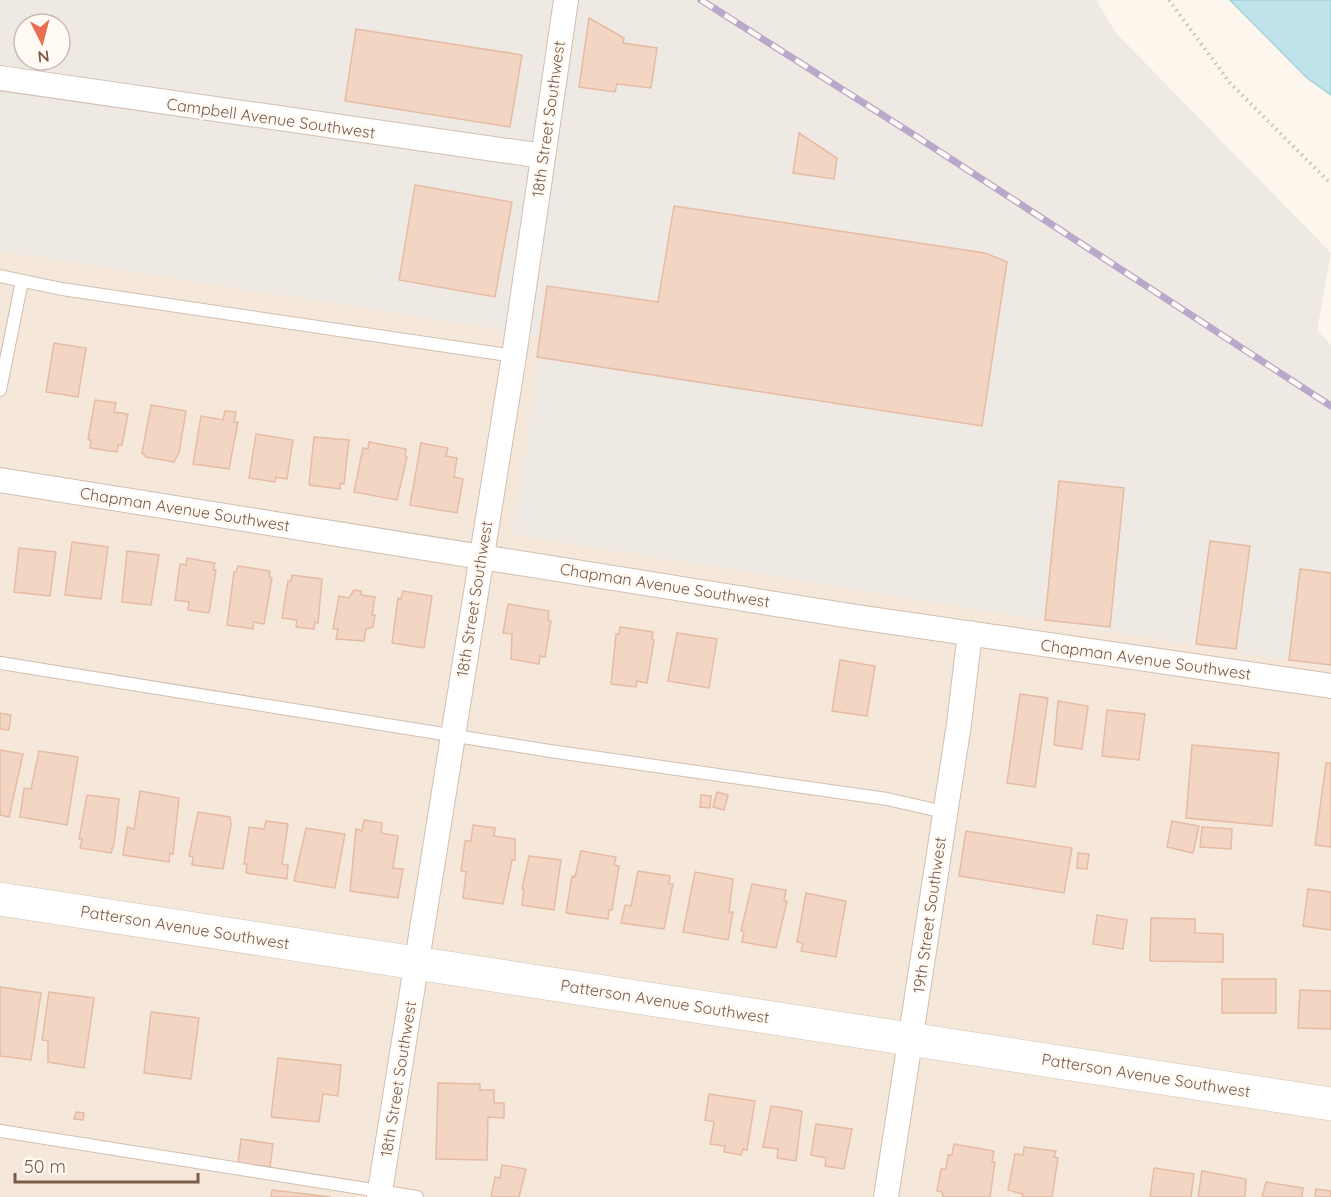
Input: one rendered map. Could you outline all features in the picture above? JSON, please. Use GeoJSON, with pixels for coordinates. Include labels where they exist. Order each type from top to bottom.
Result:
{"type":"FeatureCollection","features":[{"type":"Feature","properties":{"kind":"main road","name":"Patterson Avenue Southwest"},"geometry":{"type":"LineString","coordinates":[[0,899],[1331,1104]]}},
{"type":"Feature","properties":{"kind":"street","name":"18th Street Southwest"},"geometry":{"type":"LineString","coordinates":[[379,1194],[514,356],[566,0]]}},
{"type":"Feature","properties":{"kind":"street","name":"Campbell Avenue Southwest"},"geometry":{"type":"LineString","coordinates":[[0,78],[543,156]]}},
{"type":"Feature","properties":{"kind":"street","name":"Chapman Avenue Southwest"},"geometry":{"type":"LineString","coordinates":[[0,480],[970,633],[1331,686]]}},
{"type":"Feature","properties":{"kind":"street","name":"19th Street Southwest"},"geometry":{"type":"LineString","coordinates":[[886,1197],[970,633]]}},
{"type":"Feature","properties":{"kind":"lane"},"geometry":{"type":"LineString","coordinates":[[0,276],[514,356]]}},
{"type":"Feature","properties":{"kind":"lane"},"geometry":{"type":"LineString","coordinates":[[0,390],[22,281]]}},
{"type":"Feature","properties":{"kind":"lane"},"geometry":{"type":"LineString","coordinates":[[0,663],[452,735],[887,799],[945,812]]}},
{"type":"Feature","properties":{"kind":"lane"},"geometry":{"type":"LineString","coordinates":[[0,1131],[379,1194],[417,1197]]}},
{"type":"Feature","properties":{"kind":"path"},"geometry":{"type":"LineString","coordinates":[[1169,0],[1230,83],[1331,184]]}},
{"type":"Feature","properties":{"kind":"shaded area"},"geometry":{"type":"Polygon","coordinates":[[[0,0],[1096,0],[1116,33],[1331,253],[1317,330],[1331,345],[1331,667],[513,534],[543,336],[0,251],[0,0]]]}},
{"type":"Feature","properties":{"kind":"shaded area"},"geometry":{"type":"Polygon","coordinates":[[[0,251],[543,336],[514,534],[1331,667],[1331,1197],[0,1197],[0,251]]]}},
{"type":"Feature","properties":{"kind":"water"},"geometry":{"type":"Polygon","coordinates":[[[1230,0],[1331,0],[1331,95],[1307,78],[1230,0]]]}},
{"type":"Feature","properties":{"kind":"building"},"geometry":{"type":"Polygon","coordinates":[[[589,18],[624,38],[623,43],[657,48],[651,88],[617,84],[615,92],[579,87],[589,18]]]}},
{"type":"Feature","properties":{"kind":"building"},"geometry":{"type":"Polygon","coordinates":[[[356,29],[522,55],[510,127],[345,101],[356,29]]]}},
{"type":"Feature","properties":{"kind":"building"},"geometry":{"type":"Polygon","coordinates":[[[799,133],[837,158],[834,179],[793,173],[799,133]]]}},
{"type":"Feature","properties":{"kind":"building"},"geometry":{"type":"Polygon","coordinates":[[[415,185],[512,202],[495,297],[399,280],[415,185]]]}},
{"type":"Feature","properties":{"kind":"building"},"geometry":{"type":"Polygon","coordinates":[[[674,206],[985,253],[1007,262],[982,426],[537,357],[547,286],[658,302],[674,206]]]}},
{"type":"Feature","properties":{"kind":"building"},"geometry":{"type":"Polygon","coordinates":[[[54,343],[86,348],[78,397],[46,392],[54,343]]]}},
{"type":"Feature","properties":{"kind":"building"},"geometry":{"type":"Polygon","coordinates":[[[95,400],[116,403],[114,412],[128,414],[122,445],[118,445],[117,452],[90,448],[91,440],[88,440],[95,400]]]}},
{"type":"Feature","properties":{"kind":"building"},"geometry":{"type":"Polygon","coordinates":[[[151,405],[186,411],[179,453],[174,462],[146,457],[142,453],[151,405]]]}},
{"type":"Feature","properties":{"kind":"building"},"geometry":{"type":"Polygon","coordinates":[[[225,411],[236,412],[234,422],[238,422],[229,469],[193,464],[201,416],[223,420],[225,411]]]}},
{"type":"Feature","properties":{"kind":"building"},"geometry":{"type":"Polygon","coordinates":[[[256,434],[293,440],[287,479],[276,477],[275,482],[249,478],[256,434]]]}},
{"type":"Feature","properties":{"kind":"building"},"geometry":{"type":"Polygon","coordinates":[[[314,437],[349,440],[344,484],[340,483],[340,489],[309,485],[314,437]]]}},
{"type":"Feature","properties":{"kind":"building"},"geometry":{"type":"Polygon","coordinates":[[[369,442],[406,449],[405,457],[407,457],[397,500],[354,492],[363,448],[368,449],[369,442]]]}},
{"type":"Feature","properties":{"kind":"building"},"geometry":{"type":"Polygon","coordinates":[[[421,443],[448,448],[446,456],[457,458],[454,477],[463,479],[457,513],[410,505],[421,443]]]}},
{"type":"Feature","properties":{"kind":"building"},"geometry":{"type":"Polygon","coordinates":[[[1059,481],[1124,488],[1110,627],[1045,620],[1059,481]]]}},
{"type":"Feature","properties":{"kind":"building"},"geometry":{"type":"Polygon","coordinates":[[[1210,541],[1250,546],[1236,649],[1196,644],[1210,541]]]}},
{"type":"Feature","properties":{"kind":"building"},"geometry":{"type":"Polygon","coordinates":[[[72,542],[108,547],[101,599],[65,595],[72,542]]]}},
{"type":"Feature","properties":{"kind":"building"},"geometry":{"type":"Polygon","coordinates":[[[19,548],[56,552],[50,596],[14,592],[19,548]]]}},
{"type":"Feature","properties":{"kind":"building"},"geometry":{"type":"Polygon","coordinates":[[[127,551],[159,555],[151,605],[122,602],[127,551]]]}},
{"type":"Feature","properties":{"kind":"building"},"geometry":{"type":"Polygon","coordinates":[[[187,558],[215,563],[213,570],[216,570],[209,613],[188,610],[189,602],[175,600],[180,564],[186,565],[187,558]]]}},
{"type":"Feature","properties":{"kind":"building"},"geometry":{"type":"Polygon","coordinates":[[[238,566],[270,571],[269,577],[272,578],[264,624],[254,622],[253,629],[227,625],[234,572],[238,566]]]}},
{"type":"Feature","properties":{"kind":"building"},"geometry":{"type":"Polygon","coordinates":[[[1300,569],[1331,573],[1331,665],[1289,660],[1300,569]]]}},
{"type":"Feature","properties":{"kind":"building"},"geometry":{"type":"Polygon","coordinates":[[[292,575],[322,579],[318,623],[315,622],[314,629],[296,627],[297,620],[282,618],[288,581],[291,581],[292,575]]]}},
{"type":"Feature","properties":{"kind":"building"},"geometry":{"type":"Polygon","coordinates":[[[354,590],[361,591],[361,595],[375,597],[373,627],[366,629],[364,641],[336,639],[338,629],[333,629],[339,596],[349,598],[354,590]]]}},
{"type":"Feature","properties":{"kind":"building"},"geometry":{"type":"Polygon","coordinates":[[[403,591],[432,596],[424,648],[392,643],[398,598],[401,599],[403,591]]]}},
{"type":"Feature","properties":{"kind":"building"},"geometry":{"type":"Polygon","coordinates":[[[508,604],[549,611],[548,620],[551,621],[545,657],[540,656],[539,664],[511,659],[512,634],[503,633],[508,604]]]}},
{"type":"Feature","properties":{"kind":"building"},"geometry":{"type":"Polygon","coordinates":[[[620,627],[653,632],[652,639],[654,640],[647,683],[637,681],[636,687],[611,684],[616,634],[619,634],[620,627]]]}},
{"type":"Feature","properties":{"kind":"building"},"geometry":{"type":"Polygon","coordinates":[[[677,633],[717,639],[709,688],[668,681],[677,633]]]}},
{"type":"Feature","properties":{"kind":"building"},"geometry":{"type":"Polygon","coordinates":[[[840,660],[875,666],[867,716],[832,711],[840,660]]]}},
{"type":"Feature","properties":{"kind":"building"},"geometry":{"type":"Polygon","coordinates":[[[1020,694],[1048,698],[1035,787],[1007,783],[1020,694]]]}},
{"type":"Feature","properties":{"kind":"building"},"geometry":{"type":"Polygon","coordinates":[[[1058,701],[1088,706],[1082,749],[1054,745],[1058,701]]]}},
{"type":"Feature","properties":{"kind":"building"},"geometry":{"type":"Polygon","coordinates":[[[1107,710],[1145,714],[1139,760],[1102,756],[1107,710]]]}},
{"type":"Feature","properties":{"kind":"building"},"geometry":{"type":"Polygon","coordinates":[[[0,713],[11,715],[9,730],[0,729],[0,713]]]}},
{"type":"Feature","properties":{"kind":"building"},"geometry":{"type":"Polygon","coordinates":[[[1192,745],[1279,753],[1272,826],[1186,818],[1192,745]]]}},
{"type":"Feature","properties":{"kind":"building"},"geometry":{"type":"Polygon","coordinates":[[[0,750],[23,754],[9,817],[0,815],[0,750]]]}},
{"type":"Feature","properties":{"kind":"building"},"geometry":{"type":"Polygon","coordinates":[[[39,751],[78,757],[67,825],[20,817],[24,788],[31,789],[39,751]]]}},
{"type":"Feature","properties":{"kind":"building"},"geometry":{"type":"Polygon","coordinates":[[[1326,763],[1331,763],[1331,847],[1315,845],[1326,763]]]}},
{"type":"Feature","properties":{"kind":"building"},"geometry":{"type":"Polygon","coordinates":[[[140,791],[179,798],[173,854],[170,853],[169,862],[123,855],[127,827],[134,829],[140,791]]]}},
{"type":"Feature","properties":{"kind":"building"},"geometry":{"type":"Polygon","coordinates":[[[717,792],[728,795],[724,810],[713,807],[717,792]]]}},
{"type":"Feature","properties":{"kind":"building"},"geometry":{"type":"Polygon","coordinates":[[[87,795],[119,799],[111,853],[80,848],[82,839],[79,839],[87,795]]]}},
{"type":"Feature","properties":{"kind":"building"},"geometry":{"type":"Polygon","coordinates":[[[701,795],[711,796],[710,808],[700,807],[701,795]]]}},
{"type":"Feature","properties":{"kind":"building"},"geometry":{"type":"Polygon","coordinates":[[[198,812],[230,817],[231,825],[223,869],[192,865],[193,857],[189,856],[198,812]]]}},
{"type":"Feature","properties":{"kind":"building"},"geometry":{"type":"Polygon","coordinates":[[[364,820],[382,823],[381,833],[398,836],[393,868],[403,869],[398,898],[350,891],[356,829],[362,831],[364,820]]]}},
{"type":"Feature","properties":{"kind":"building"},"geometry":{"type":"Polygon","coordinates":[[[266,821],[288,824],[282,864],[288,865],[287,879],[246,873],[247,864],[244,864],[249,827],[264,829],[266,821]]]}},
{"type":"Feature","properties":{"kind":"building"},"geometry":{"type":"Polygon","coordinates":[[[1172,821],[1199,826],[1193,853],[1167,847],[1172,821]]]}},
{"type":"Feature","properties":{"kind":"building"},"geometry":{"type":"Polygon","coordinates":[[[473,825],[495,828],[494,836],[515,839],[515,860],[512,860],[503,904],[463,898],[466,872],[461,871],[465,841],[471,841],[473,825]]]}},
{"type":"Feature","properties":{"kind":"building"},"geometry":{"type":"Polygon","coordinates":[[[1202,827],[1232,829],[1231,849],[1200,847],[1202,827]]]}},
{"type":"Feature","properties":{"kind":"building"},"geometry":{"type":"Polygon","coordinates":[[[306,828],[345,834],[335,888],[294,881],[306,828]]]}},
{"type":"Feature","properties":{"kind":"building"},"geometry":{"type":"Polygon","coordinates":[[[966,831],[1072,848],[1064,893],[959,876],[966,831]]]}},
{"type":"Feature","properties":{"kind":"building"},"geometry":{"type":"Polygon","coordinates":[[[581,851],[616,857],[614,865],[619,866],[612,910],[609,910],[608,919],[566,913],[572,876],[575,877],[581,851]]]}},
{"type":"Feature","properties":{"kind":"building"},"geometry":{"type":"Polygon","coordinates":[[[1078,853],[1089,854],[1087,869],[1077,868],[1078,853]]]}},
{"type":"Feature","properties":{"kind":"building"},"geometry":{"type":"Polygon","coordinates":[[[529,856],[561,860],[554,910],[522,905],[524,889],[522,889],[529,856]]]}},
{"type":"Feature","properties":{"kind":"building"},"geometry":{"type":"Polygon","coordinates":[[[638,871],[670,876],[669,884],[673,884],[664,929],[621,923],[625,905],[631,906],[638,871]]]}},
{"type":"Feature","properties":{"kind":"building"},"geometry":{"type":"Polygon","coordinates":[[[695,872],[733,879],[729,912],[733,912],[728,940],[683,932],[695,872]]]}},
{"type":"Feature","properties":{"kind":"building"},"geometry":{"type":"Polygon","coordinates":[[[752,884],[786,890],[784,901],[787,901],[776,948],[742,942],[744,932],[741,931],[752,884]]]}},
{"type":"Feature","properties":{"kind":"building"},"geometry":{"type":"Polygon","coordinates":[[[1308,889],[1331,892],[1331,930],[1303,926],[1308,889]]]}},
{"type":"Feature","properties":{"kind":"building"},"geometry":{"type":"Polygon","coordinates":[[[806,893],[846,901],[836,957],[801,951],[803,943],[797,942],[806,893]]]}},
{"type":"Feature","properties":{"kind":"building"},"geometry":{"type":"Polygon","coordinates":[[[1097,915],[1127,920],[1123,949],[1093,944],[1097,915]]]}},
{"type":"Feature","properties":{"kind":"building"},"geometry":{"type":"Polygon","coordinates":[[[1151,918],[1195,919],[1195,933],[1223,934],[1223,962],[1150,961],[1151,918]]]}},
{"type":"Feature","properties":{"kind":"building"},"geometry":{"type":"Polygon","coordinates":[[[1222,979],[1276,979],[1276,1013],[1222,1013],[1222,979]]]}},
{"type":"Feature","properties":{"kind":"building"},"geometry":{"type":"Polygon","coordinates":[[[0,987],[41,993],[31,1060],[0,1056],[0,987]]]}},
{"type":"Feature","properties":{"kind":"building"},"geometry":{"type":"Polygon","coordinates":[[[1300,990],[1331,991],[1331,1029],[1298,1028],[1300,990]]]}},
{"type":"Feature","properties":{"kind":"building"},"geometry":{"type":"Polygon","coordinates":[[[49,992],[94,998],[84,1068],[48,1062],[48,1041],[42,1040],[49,992]]]}},
{"type":"Feature","properties":{"kind":"building"},"geometry":{"type":"Polygon","coordinates":[[[151,1012],[199,1018],[191,1079],[144,1073],[151,1012]]]}},
{"type":"Feature","properties":{"kind":"building"},"geometry":{"type":"Polygon","coordinates":[[[278,1058],[341,1065],[338,1096],[323,1094],[319,1122],[271,1117],[278,1058]]]}},
{"type":"Feature","properties":{"kind":"building"},"geometry":{"type":"Polygon","coordinates":[[[438,1083],[480,1084],[480,1090],[494,1090],[494,1103],[504,1103],[504,1118],[488,1117],[487,1160],[436,1159],[438,1083]]]}},
{"type":"Feature","properties":{"kind":"building"},"geometry":{"type":"Polygon","coordinates":[[[709,1094],[755,1101],[747,1150],[743,1149],[741,1155],[724,1152],[725,1146],[710,1144],[714,1122],[705,1120],[709,1094]]]}},
{"type":"Feature","properties":{"kind":"building"},"geometry":{"type":"Polygon","coordinates":[[[771,1106],[802,1111],[796,1161],[777,1158],[778,1149],[763,1147],[771,1106]]]}},
{"type":"Feature","properties":{"kind":"building"},"geometry":{"type":"Polygon","coordinates":[[[76,1112],[84,1113],[83,1120],[74,1119],[76,1112]]]}},
{"type":"Feature","properties":{"kind":"building"},"geometry":{"type":"Polygon","coordinates":[[[816,1124],[852,1129],[844,1169],[825,1166],[826,1158],[811,1155],[816,1124]]]}},
{"type":"Feature","properties":{"kind":"building"},"geometry":{"type":"Polygon","coordinates":[[[241,1139],[273,1144],[270,1167],[238,1163],[241,1139]]]}},
{"type":"Feature","properties":{"kind":"building"},"geometry":{"type":"Polygon","coordinates":[[[954,1144],[994,1151],[992,1162],[995,1162],[990,1197],[943,1197],[942,1192],[937,1191],[941,1169],[946,1169],[948,1155],[952,1155],[954,1144]]]}},
{"type":"Feature","properties":{"kind":"building"},"geometry":{"type":"Polygon","coordinates":[[[1024,1147],[1056,1151],[1054,1157],[1058,1158],[1052,1197],[1022,1197],[1023,1194],[1008,1190],[1015,1154],[1023,1155],[1024,1147]]]}},
{"type":"Feature","properties":{"kind":"building"},"geometry":{"type":"Polygon","coordinates":[[[502,1165],[526,1169],[519,1197],[491,1197],[495,1177],[500,1178],[502,1165]]]}},
{"type":"Feature","properties":{"kind":"building"},"geometry":{"type":"Polygon","coordinates":[[[1154,1168],[1194,1174],[1191,1197],[1150,1197],[1154,1168]]]}},
{"type":"Feature","properties":{"kind":"building"},"geometry":{"type":"Polygon","coordinates":[[[1202,1171],[1246,1179],[1245,1197],[1198,1197],[1202,1171]]]}},
{"type":"Feature","properties":{"kind":"building"},"geometry":{"type":"Polygon","coordinates":[[[1266,1182],[1303,1188],[1302,1197],[1262,1197],[1266,1182]]]}},
{"type":"Feature","properties":{"kind":"building"},"geometry":{"type":"Polygon","coordinates":[[[1316,1189],[1331,1191],[1331,1197],[1315,1197],[1316,1189]]]}},
{"type":"Feature","properties":{"kind":"building"},"geometry":{"type":"Polygon","coordinates":[[[272,1190],[331,1197],[271,1197],[272,1190]]]}},
{"type":"Feature","properties":{"kind":"railway"},"geometry":{"type":"LineString","coordinates":[[701,0],[911,133],[1331,406]]}}]}
